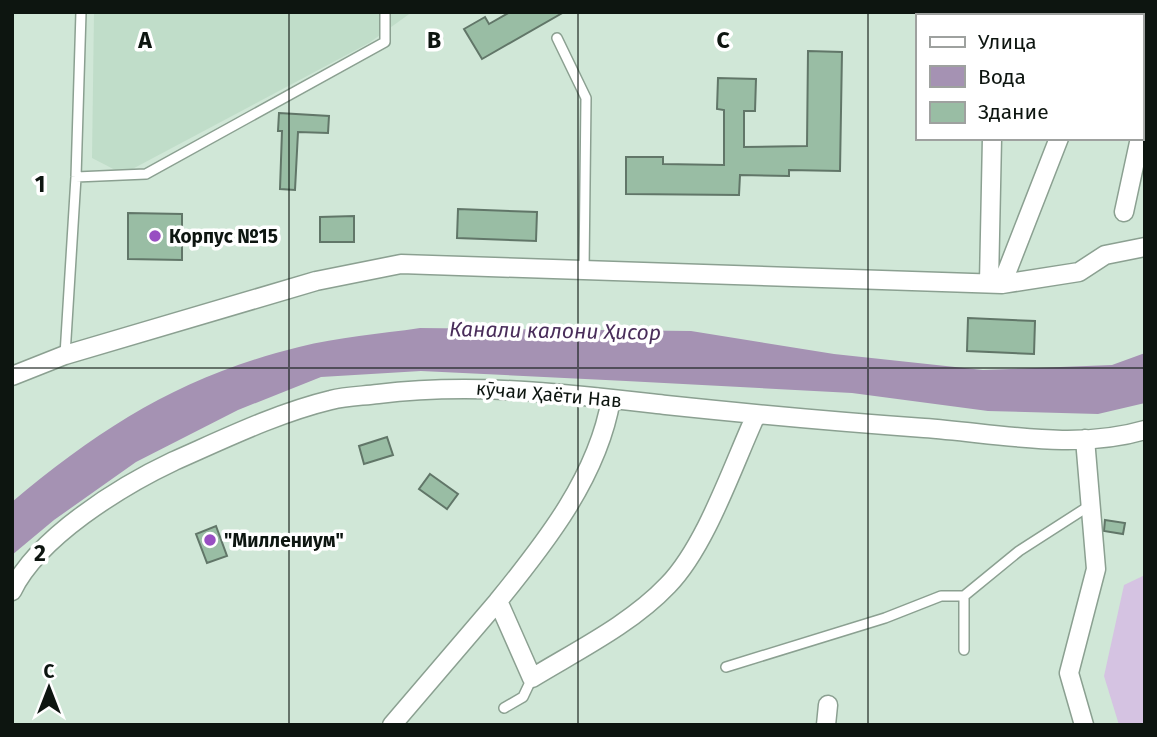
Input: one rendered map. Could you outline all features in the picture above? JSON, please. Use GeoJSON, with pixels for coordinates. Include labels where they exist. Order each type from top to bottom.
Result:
{"type":"FeatureCollection","features":[{"type":"Feature","properties":{"kind":"street"},"geometry":{"type":"LineString","coordinates":[[992,140],[996,284]]}},
{"type":"Feature","properties":{"kind":"street"},"geometry":{"type":"LineString","coordinates":[[996,284],[1058,140]]}},
{"type":"Feature","properties":{"kind":"street"},"geometry":{"type":"LineString","coordinates":[[1124,212],[1140,140]]}},
{"type":"Feature","properties":{"kind":"street"},"geometry":{"type":"LineString","coordinates":[[12,376],[65,355],[316,281],[401,264],[996,284],[1079,272],[1105,256],[1145,247]]}},
{"type":"Feature","properties":{"kind":"street","name":"кӯчаи Ҳаёти Нав"},"geometry":{"type":"LineString","coordinates":[[12,592],[23,573],[42,552],[105,500],[129,485],[206,447],[331,400],[450,387],[511,389],[756,415],[1085,439],[1112,438],[1145,430]]}},
{"type":"Feature","properties":{"kind":"street"},"geometry":{"type":"LineString","coordinates":[[392,725],[498,601],[568,506],[593,460],[611,399]]}},
{"type":"Feature","properties":{"kind":"street"},"geometry":{"type":"LineString","coordinates":[[498,601],[532,678],[603,636],[669,584],[692,553],[756,415]]}},
{"type":"Feature","properties":{"kind":"street"},"geometry":{"type":"LineString","coordinates":[[1084,725],[1069,673],[1096,569],[1085,439]]}},
{"type":"Feature","properties":{"kind":"street"},"geometry":{"type":"LineString","coordinates":[[826,725],[828,705]]}},
{"type":"Feature","properties":{"kind":"lane"},"geometry":{"type":"LineString","coordinates":[[65,355],[76,177],[81,12]]}},
{"type":"Feature","properties":{"kind":"lane"},"geometry":{"type":"LineString","coordinates":[[76,177],[146,174],[385,42],[385,12]]}},
{"type":"Feature","properties":{"kind":"lane"},"geometry":{"type":"LineString","coordinates":[[557,38],[586,98],[584,270]]}},
{"type":"Feature","properties":{"kind":"lane"},"geometry":{"type":"LineString","coordinates":[[726,667],[885,618],[941,596],[964,596],[1019,551],[1089,506]]}},
{"type":"Feature","properties":{"kind":"lane"},"geometry":{"type":"LineString","coordinates":[[964,596],[964,650]]}},
{"type":"Feature","properties":{"kind":"lane"},"geometry":{"type":"LineString","coordinates":[[504,708],[523,696],[532,678]]}},
{"type":"Feature","properties":{"kind":"shaded area"},"geometry":{"type":"Polygon","coordinates":[[[94,12],[412,12],[369,43],[123,174],[92,158],[94,12]]]}},
{"type":"Feature","properties":{"kind":"shaded area"},"geometry":{"type":"Polygon","coordinates":[[[1145,575],[1145,725],[1119,725],[1104,676],[1124,585],[1145,575]]]}},
{"type":"Feature","properties":{"kind":"water","name":"Канали калони Ҳисор"},"geometry":{"type":"Polygon","coordinates":[[[420,328],[691,331],[834,354],[983,370],[1112,365],[1145,353],[1145,403],[1098,414],[988,411],[852,393],[626,381],[421,371],[321,377],[238,410],[136,462],[54,520],[12,555],[12,502],[79,450],[146,406],[218,372],[299,347],[420,328]]]}},
{"type":"Feature","properties":{"kind":"building"},"geometry":{"type":"Polygon","coordinates":[[[510,12],[564,12],[482,59],[464,29],[485,17],[489,24],[510,12]]]}},
{"type":"Feature","properties":{"kind":"building"},"geometry":{"type":"Polygon","coordinates":[[[808,51],[842,52],[840,171],[789,170],[789,176],[740,175],[739,195],[626,194],[626,157],[663,157],[663,164],[724,165],[724,110],[717,109],[718,78],[756,79],[755,111],[744,111],[744,147],[807,146],[808,51]]]}},
{"type":"Feature","properties":{"kind":"building"},"geometry":{"type":"Polygon","coordinates":[[[279,113],[329,116],[328,133],[298,132],[295,190],[280,189],[282,131],[278,131],[279,113]]]}},
{"type":"Feature","properties":{"kind":"building"},"geometry":{"type":"Polygon","coordinates":[[[458,209],[537,212],[536,241],[457,238],[458,209]]]}},
{"type":"Feature","properties":{"kind":"building","name":"Корпус №15"},"geometry":{"type":"Polygon","coordinates":[[[128,213],[182,214],[182,260],[128,259],[128,213]]]}},
{"type":"Feature","properties":{"kind":"building"},"geometry":{"type":"Polygon","coordinates":[[[354,216],[354,242],[320,242],[320,217],[354,216]]]}},
{"type":"Feature","properties":{"kind":"building"},"geometry":{"type":"Polygon","coordinates":[[[968,318],[1035,321],[1034,354],[967,351],[968,318]]]}},
{"type":"Feature","properties":{"kind":"building"},"geometry":{"type":"Polygon","coordinates":[[[387,437],[393,455],[364,464],[359,446],[387,437]]]}},
{"type":"Feature","properties":{"kind":"building"},"geometry":{"type":"Polygon","coordinates":[[[430,474],[458,494],[447,509],[419,489],[430,474]]]}},
{"type":"Feature","properties":{"kind":"building"},"geometry":{"type":"Polygon","coordinates":[[[1105,520],[1125,523],[1123,534],[1104,531],[1105,520]]]}},
{"type":"Feature","properties":{"kind":"building"},"geometry":{"type":"Polygon","coordinates":[[[216,526],[227,556],[207,563],[196,534],[216,526]]]}},
{"type":"Feature","properties":{"kind":"place","name":"Корпус №15"},"geometry":{"type":"Point","coordinates":[155,236]}},
{"type":"Feature","properties":{"kind":"place","name":"\"Миллениум\""},"geometry":{"type":"Point","coordinates":[210,540]}}]}
